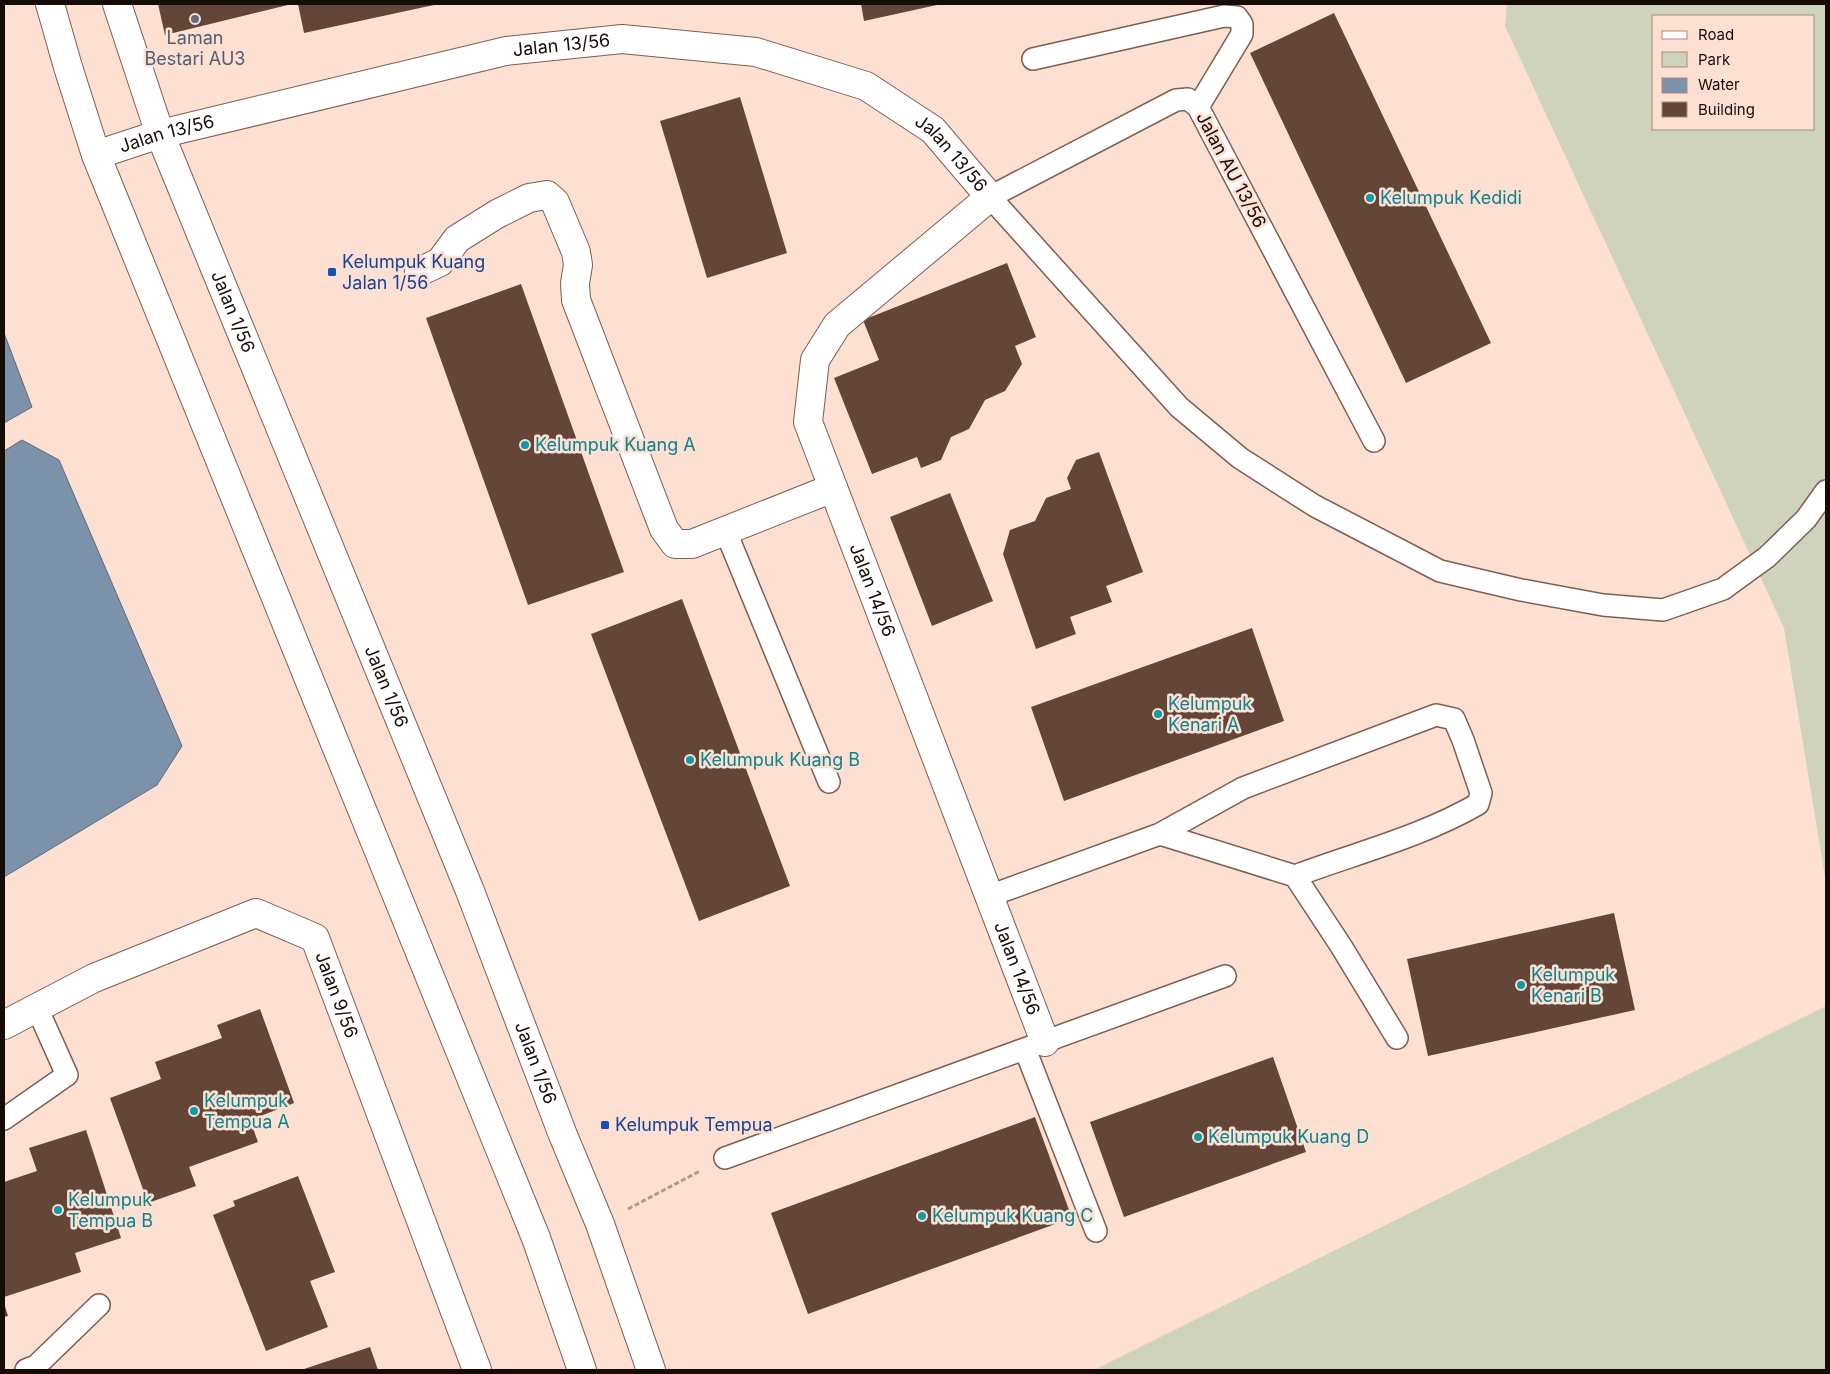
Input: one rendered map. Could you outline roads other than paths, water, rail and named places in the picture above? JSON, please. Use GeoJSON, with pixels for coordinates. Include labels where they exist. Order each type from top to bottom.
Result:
{"type":"FeatureCollection","features":[{"type":"Feature","properties":{"kind":"street"},"geometry":{"type":"LineString","coordinates":[[50,4],[96,155],[536,1238],[582,1370]]}},
{"type":"Feature","properties":{"kind":"street","name":"Jalan 1/56"},"geometry":{"type":"LineString","coordinates":[[117,4],[160,134],[470,890],[563,1135],[600,1224],[651,1370]]}},
{"type":"Feature","properties":{"kind":"street","name":"Jalan 13/56"},"geometry":{"type":"LineString","coordinates":[[96,155],[160,134],[506,51],[622,39],[756,52],[866,86],[933,130],[990,197]]}},
{"type":"Feature","properties":{"kind":"street"},"geometry":{"type":"LineString","coordinates":[[419,272],[440,262],[457,239],[497,214],[529,198],[547,195],[555,202],[576,252],[578,265],[575,283],[576,300],[664,529],[675,544],[692,544],[726,532],[833,488]]}},
{"type":"Feature","properties":{"kind":"street","name":"Jalan 14/56"},"geometry":{"type":"LineString","coordinates":[[990,197],[837,324],[815,360],[808,422],[989,896],[1035,1045]]}},
{"type":"Feature","properties":{"kind":"street","name":"Jalan 9/56"},"geometry":{"type":"LineString","coordinates":[[4,1025],[94,978],[256,913],[315,938],[478,1370]]}},
{"type":"Feature","properties":{"kind":"lane"},"geometry":{"type":"LineString","coordinates":[[1033,59],[1224,16],[1236,18],[1242,24],[1242,34],[1198,107]]}},
{"type":"Feature","properties":{"kind":"lane","name":"Jalan AU 13/56"},"geometry":{"type":"LineString","coordinates":[[990,197],[1176,100],[1188,99],[1198,107],[1374,441]]}},
{"type":"Feature","properties":{"kind":"lane"},"geometry":{"type":"LineString","coordinates":[[990,197],[1179,407],[1240,458],[1316,506],[1440,571],[1521,590],[1603,606],[1663,610],[1723,589],[1767,557],[1806,519],[1826,490]]}},
{"type":"Feature","properties":{"kind":"lane"},"geometry":{"type":"LineString","coordinates":[[726,532],[829,782]]}},
{"type":"Feature","properties":{"kind":"lane"},"geometry":{"type":"LineString","coordinates":[[989,896],[1160,834],[1243,788],[1436,715],[1454,719],[1481,793],[1478,804],[1453,819],[1295,876],[1160,834]]}},
{"type":"Feature","properties":{"kind":"lane"},"geometry":{"type":"LineString","coordinates":[[1295,876],[1341,946],[1397,1038]]}},
{"type":"Feature","properties":{"kind":"lane"},"geometry":{"type":"LineString","coordinates":[[725,1158],[1225,976]]}},
{"type":"Feature","properties":{"kind":"lane"},"geometry":{"type":"LineString","coordinates":[[4,1119],[67,1075],[37,1008]]}},
{"type":"Feature","properties":{"kind":"lane"},"geometry":{"type":"LineString","coordinates":[[1035,1045],[1096,1231]]}},
{"type":"Feature","properties":{"kind":"lane"},"geometry":{"type":"LineString","coordinates":[[26,1370],[36,1366],[99,1305]]}},
{"type":"Feature","properties":{"kind":"water"},"geometry":{"type":"Polygon","coordinates":[[[4,333],[32,407],[4,423],[4,333]]]}},
{"type":"Feature","properties":{"kind":"water"},"geometry":{"type":"Polygon","coordinates":[[[22,440],[59,460],[182,746],[157,785],[4,877],[4,451],[22,440]]]}},
{"type":"Feature","properties":{"kind":"place","name":"Laman Bestari AU3"},"geometry":{"type":"Point","coordinates":[195,19]}},
{"type":"Feature","properties":{"kind":"place","name":"Kelumpuk Kedidi"},"geometry":{"type":"Point","coordinates":[1370,198]}},
{"type":"Feature","properties":{"kind":"place","name":"Kelumpuk Kuang Jalan 1/56"},"geometry":{"type":"Point","coordinates":[332,272]}},
{"type":"Feature","properties":{"kind":"place","name":"Kelumpuk Kuang A"},"geometry":{"type":"Point","coordinates":[525,445]}},
{"type":"Feature","properties":{"kind":"place","name":"Kelumpuk Kenari A"},"geometry":{"type":"Point","coordinates":[1158,714]}},
{"type":"Feature","properties":{"kind":"place","name":"Kelumpuk Kuang B"},"geometry":{"type":"Point","coordinates":[690,760]}},
{"type":"Feature","properties":{"kind":"place","name":"Kelumpuk Kenari B"},"geometry":{"type":"Point","coordinates":[1521,985]}},
{"type":"Feature","properties":{"kind":"place","name":"Kelumpuk Tempua A"},"geometry":{"type":"Point","coordinates":[194,1111]}},
{"type":"Feature","properties":{"kind":"place","name":"Kelumpuk Tempua"},"geometry":{"type":"Point","coordinates":[605,1125]}},
{"type":"Feature","properties":{"kind":"place","name":"Kelumpuk Kuang D"},"geometry":{"type":"Point","coordinates":[1198,1137]}},
{"type":"Feature","properties":{"kind":"place","name":"Kelumpuk Tempua B"},"geometry":{"type":"Point","coordinates":[58,1210]}},
{"type":"Feature","properties":{"kind":"place","name":"Kelumpuk Kuang C"},"geometry":{"type":"Point","coordinates":[922,1216]}}]}
